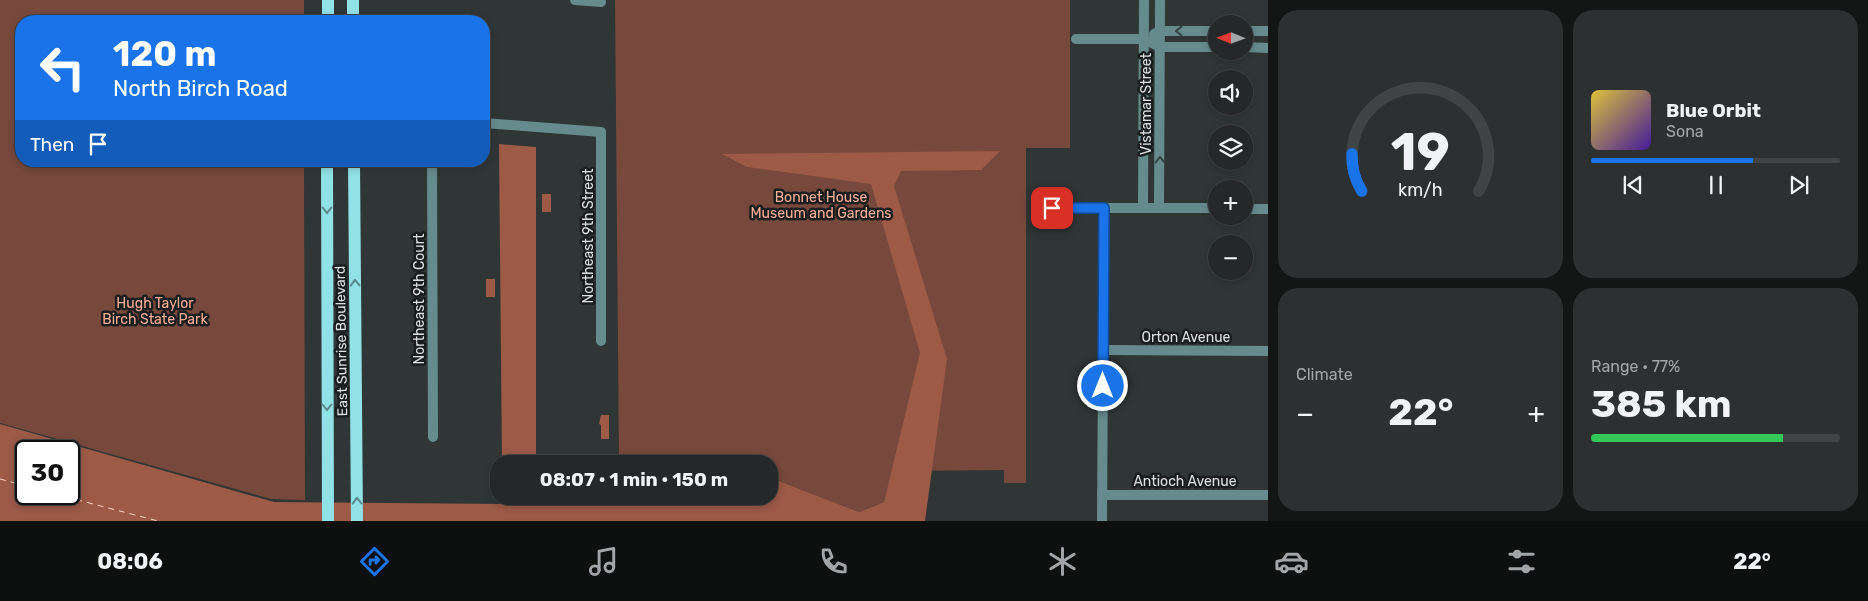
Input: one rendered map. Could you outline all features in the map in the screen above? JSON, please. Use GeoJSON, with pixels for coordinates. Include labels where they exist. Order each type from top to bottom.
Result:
{"type":"FeatureCollection","features":[{"type":"Feature","properties":{"kind":"main road"},"geometry":{"type":"LineString","coordinates":[[328,0],[328,15]]}},
{"type":"Feature","properties":{"kind":"main road"},"geometry":{"type":"LineString","coordinates":[[353,0],[353,15]]}},
{"type":"Feature","properties":{"kind":"main road","name":"East Sunrise Boulevard"},"geometry":{"type":"LineString","coordinates":[[327,167],[328,521]]}},
{"type":"Feature","properties":{"kind":"main road","name":"East Sunrise Boulevard"},"geometry":{"type":"LineString","coordinates":[[354,167],[358,521]]}},
{"type":"Feature","properties":{"kind":"street"},"geometry":{"type":"LineString","coordinates":[[575,0],[601,2]]}},
{"type":"Feature","properties":{"kind":"street","name":"Vistamar Street"},"geometry":{"type":"LineString","coordinates":[[1143,208],[1144,0]]}},
{"type":"Feature","properties":{"kind":"street","name":"Vistamar Street"},"geometry":{"type":"LineString","coordinates":[[1159,208],[1160,0]]}},
{"type":"Feature","properties":{"kind":"street"},"geometry":{"type":"LineString","coordinates":[[1076,39],[1144,39],[1160,31],[1208,31]]}},
{"type":"Feature","properties":{"kind":"street"},"geometry":{"type":"LineString","coordinates":[[1253,31],[1268,32]]}},
{"type":"Feature","properties":{"kind":"street"},"geometry":{"type":"LineString","coordinates":[[1144,39],[1160,47],[1208,47]]}},
{"type":"Feature","properties":{"kind":"street"},"geometry":{"type":"LineString","coordinates":[[1253,48],[1268,48]]}},
{"type":"Feature","properties":{"kind":"street","name":"Northeast 9th Street"},"geometry":{"type":"LineString","coordinates":[[490,124],[602,132],[601,341]]}},
{"type":"Feature","properties":{"kind":"street"},"geometry":{"type":"LineString","coordinates":[[1144,124],[1160,124]]}},
{"type":"Feature","properties":{"kind":"street","name":"Northeast 9th Court"},"geometry":{"type":"LineString","coordinates":[[432,167],[433,437]]}},
{"type":"Feature","properties":{"kind":"street"},"geometry":{"type":"LineString","coordinates":[[1042,208],[1208,208]]}},
{"type":"Feature","properties":{"kind":"street"},"geometry":{"type":"LineString","coordinates":[[1102,521],[1104,208]]}},
{"type":"Feature","properties":{"kind":"street"},"geometry":{"type":"LineString","coordinates":[[1253,209],[1268,209]]}},
{"type":"Feature","properties":{"kind":"street","name":"Orton Avenue"},"geometry":{"type":"LineString","coordinates":[[1103,350],[1268,351]]}},
{"type":"Feature","properties":{"kind":"street","name":"Antioch Avenue"},"geometry":{"type":"LineString","coordinates":[[1102,495],[1268,495]]}},
{"type":"Feature","properties":{"kind":"green space","name":"Hugh Taylor Birch State Park"},"geometry":{"type":"Polygon","coordinates":[[[0,0],[304,0],[304,15],[15,15],[15,167],[304,167],[305,500],[271,499],[80,445],[80,440],[61,440],[0,423],[0,0]]]}},
{"type":"Feature","properties":{"kind":"green space","name":"Bonnet House Museum and Gardens"},"geometry":{"type":"Polygon","coordinates":[[[615,0],[1070,0],[1070,148],[1026,148],[1026,483],[1004,483],[1004,470],[892,471],[884,502],[859,512],[778,480],[778,455],[619,455],[615,0]]]}},
{"type":"Feature","properties":{"kind":"shaded area"},"geometry":{"type":"Polygon","coordinates":[[[499,144],[536,147],[536,455],[502,455],[499,144]]]}},
{"type":"Feature","properties":{"kind":"shaded area"},"geometry":{"type":"Polygon","coordinates":[[[1000,151],[981,170],[901,171],[894,186],[947,359],[925,521],[0,521],[0,424],[56,440],[15,440],[15,505],[80,505],[80,447],[274,502],[490,505],[778,505],[778,480],[859,512],[884,502],[920,353],[871,184],[747,167],[722,154],[1000,151]]]}},
{"type":"Feature","properties":{"kind":"shaded area"},"geometry":{"type":"Polygon","coordinates":[[[542,194],[551,194],[551,212],[542,212],[542,194]]]}},
{"type":"Feature","properties":{"kind":"shaded area"},"geometry":{"type":"Polygon","coordinates":[[[486,279],[495,279],[495,297],[486,297],[486,279]]]}},
{"type":"Feature","properties":{"kind":"shaded area"},"geometry":{"type":"Polygon","coordinates":[[[601,415],[609,415],[609,439],[601,439],[601,425],[599,424],[601,415]]]}},
{"type":"Feature","properties":{"kind":"ferry route"},"geometry":{"type":"LineString","coordinates":[[0,479],[15,483]]}},
{"type":"Feature","properties":{"kind":"ferry route"},"geometry":{"type":"LineString","coordinates":[[80,501],[158,521]]}},
{"type":"Feature","properties":{"kind":"route"},"geometry":{"type":"LineString","coordinates":[[1052,208],[1104,208],[1103,386]]}}]}
